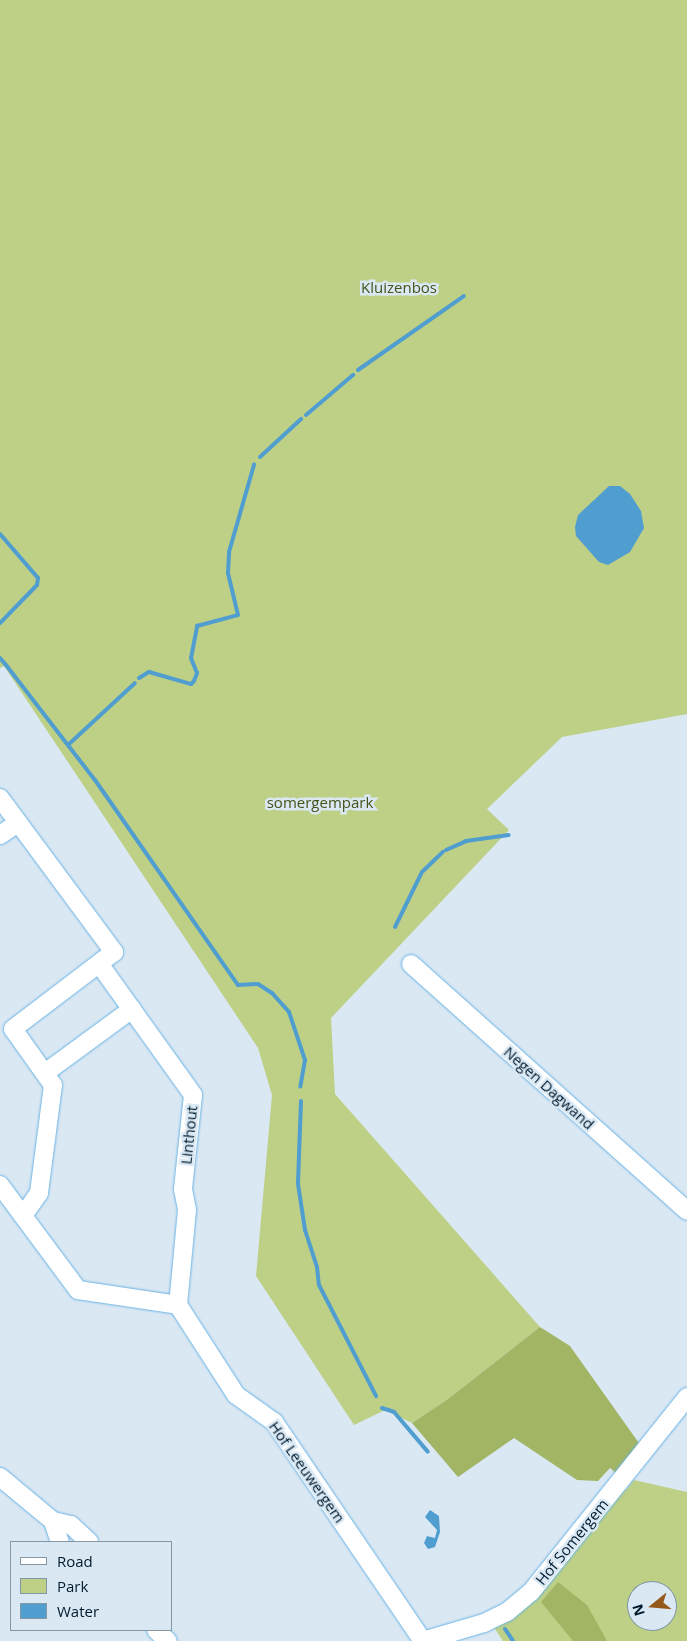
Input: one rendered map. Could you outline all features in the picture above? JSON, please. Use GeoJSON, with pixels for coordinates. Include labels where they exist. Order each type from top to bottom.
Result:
{"type":"FeatureCollection","features":[{"type":"Feature","properties":{"kind":"street"},"geometry":{"type":"LineString","coordinates":[[0,798],[114,952],[13,1029],[53,1086],[39,1193],[23,1216]]}},
{"type":"Feature","properties":{"kind":"street"},"geometry":{"type":"LineString","coordinates":[[0,836],[18,823]]}},
{"type":"Feature","properties":{"kind":"street","name":"Linthout"},"geometry":{"type":"LineString","coordinates":[[100,964],[193,1095],[183,1189],[187,1210],[178,1304]]}},
{"type":"Feature","properties":{"kind":"street","name":"Negen Dagwand"},"geometry":{"type":"LineString","coordinates":[[410,964],[687,1212]]}},
{"type":"Feature","properties":{"kind":"street"},"geometry":{"type":"LineString","coordinates":[[45,1073],[132,1010]]}},
{"type":"Feature","properties":{"kind":"street"},"geometry":{"type":"LineString","coordinates":[[0,1185],[78,1290],[178,1304]]}},
{"type":"Feature","properties":{"kind":"street","name":"Hof Leeuwergem"},"geometry":{"type":"LineString","coordinates":[[178,1304],[236,1395],[274,1422],[423,1641]]}},
{"type":"Feature","properties":{"kind":"street","name":"Hof Somergem"},"geometry":{"type":"LineString","coordinates":[[423,1641],[484,1623],[507,1612],[532,1592],[687,1397]]}},
{"type":"Feature","properties":{"kind":"street"},"geometry":{"type":"LineString","coordinates":[[0,1477],[52,1521],[71,1525],[88,1541]]}},
{"type":"Feature","properties":{"kind":"street"},"geometry":{"type":"LineString","coordinates":[[52,1521],[60,1541]]}},
{"type":"Feature","properties":{"kind":"street"},"geometry":{"type":"LineString","coordinates":[[157,1631],[168,1641]]}},
{"type":"Feature","properties":{"kind":"green space","name":"Kluizenbos"},"geometry":{"type":"Polygon","coordinates":[[[0,0],[687,0],[687,714],[562,737],[487,809],[509,830],[331,1018],[335,1094],[540,1327],[448,1399],[412,1423],[385,1410],[354,1425],[256,1276],[272,1095],[258,1048],[4,666],[0,668],[0,0]]]}},
{"type":"Feature","properties":{"kind":"green space"},"geometry":{"type":"Polygon","coordinates":[[[540,1327],[570,1346],[641,1446],[618,1475],[610,1468],[598,1481],[577,1480],[514,1438],[458,1477],[412,1423],[448,1399],[540,1327]]]}},
{"type":"Feature","properties":{"kind":"green space"},"geometry":{"type":"Polygon","coordinates":[[[634,1480],[687,1492],[687,1641],[503,1641],[489,1620],[524,1597],[613,1487],[626,1490],[634,1480]]]}},
{"type":"Feature","properties":{"kind":"green space"},"geometry":{"type":"Polygon","coordinates":[[[558,1582],[587,1605],[607,1641],[573,1641],[541,1602],[558,1582]]]}},
{"type":"Feature","properties":{"kind":"water"},"geometry":{"type":"Polygon","coordinates":[[[609,486],[620,486],[630,494],[641,511],[644,528],[630,552],[608,565],[599,562],[576,536],[575,527],[578,515],[609,486]]]}},
{"type":"Feature","properties":{"kind":"water"},"geometry":{"type":"Polygon","coordinates":[[[430,1510],[439,1516],[440,1532],[435,1547],[428,1549],[424,1543],[427,1536],[435,1538],[437,1530],[425,1517],[430,1510]]]}},
{"type":"Feature","properties":{"kind":"waterway"},"geometry":{"type":"LineString","coordinates":[[358,370],[464,296]]}},
{"type":"Feature","properties":{"kind":"waterway"},"geometry":{"type":"LineString","coordinates":[[306,415],[353,375]]}},
{"type":"Feature","properties":{"kind":"waterway"},"geometry":{"type":"LineString","coordinates":[[260,457],[301,419]]}},
{"type":"Feature","properties":{"kind":"waterway"},"geometry":{"type":"LineString","coordinates":[[139,678],[149,672],[191,684],[197,673],[191,658],[197,626],[238,615],[228,573],[229,552],[254,465]]}},
{"type":"Feature","properties":{"kind":"waterway"},"geometry":{"type":"LineString","coordinates":[[0,534],[38,578],[37,585],[0,623]]}},
{"type":"Feature","properties":{"kind":"waterway"},"geometry":{"type":"LineString","coordinates":[[0,658],[5,664]]}},
{"type":"Feature","properties":{"kind":"waterway"},"geometry":{"type":"LineString","coordinates":[[6,665],[95,780],[238,985],[258,984],[272,993],[289,1012],[305,1060],[300,1087]]}},
{"type":"Feature","properties":{"kind":"waterway"},"geometry":{"type":"LineString","coordinates":[[68,745],[135,683]]}},
{"type":"Feature","properties":{"kind":"waterway"},"geometry":{"type":"LineString","coordinates":[[446,850],[466,841],[509,835]]}},
{"type":"Feature","properties":{"kind":"waterway"},"geometry":{"type":"LineString","coordinates":[[422,872],[443,852]]}},
{"type":"Feature","properties":{"kind":"waterway"},"geometry":{"type":"LineString","coordinates":[[395,927],[421,874]]}},
{"type":"Feature","properties":{"kind":"waterway"},"geometry":{"type":"LineString","coordinates":[[301,1101],[298,1184],[305,1230],[317,1267],[319,1285],[376,1396]]}},
{"type":"Feature","properties":{"kind":"waterway"},"geometry":{"type":"LineString","coordinates":[[382,1408],[394,1412],[428,1452]]}},
{"type":"Feature","properties":{"kind":"waterway"},"geometry":{"type":"LineString","coordinates":[[505,1629],[513,1641]]}},
{"type":"Feature","properties":{"kind":"park label","name":"somergempark"},"geometry":{"type":"Point","coordinates":[320,803]}}]}
